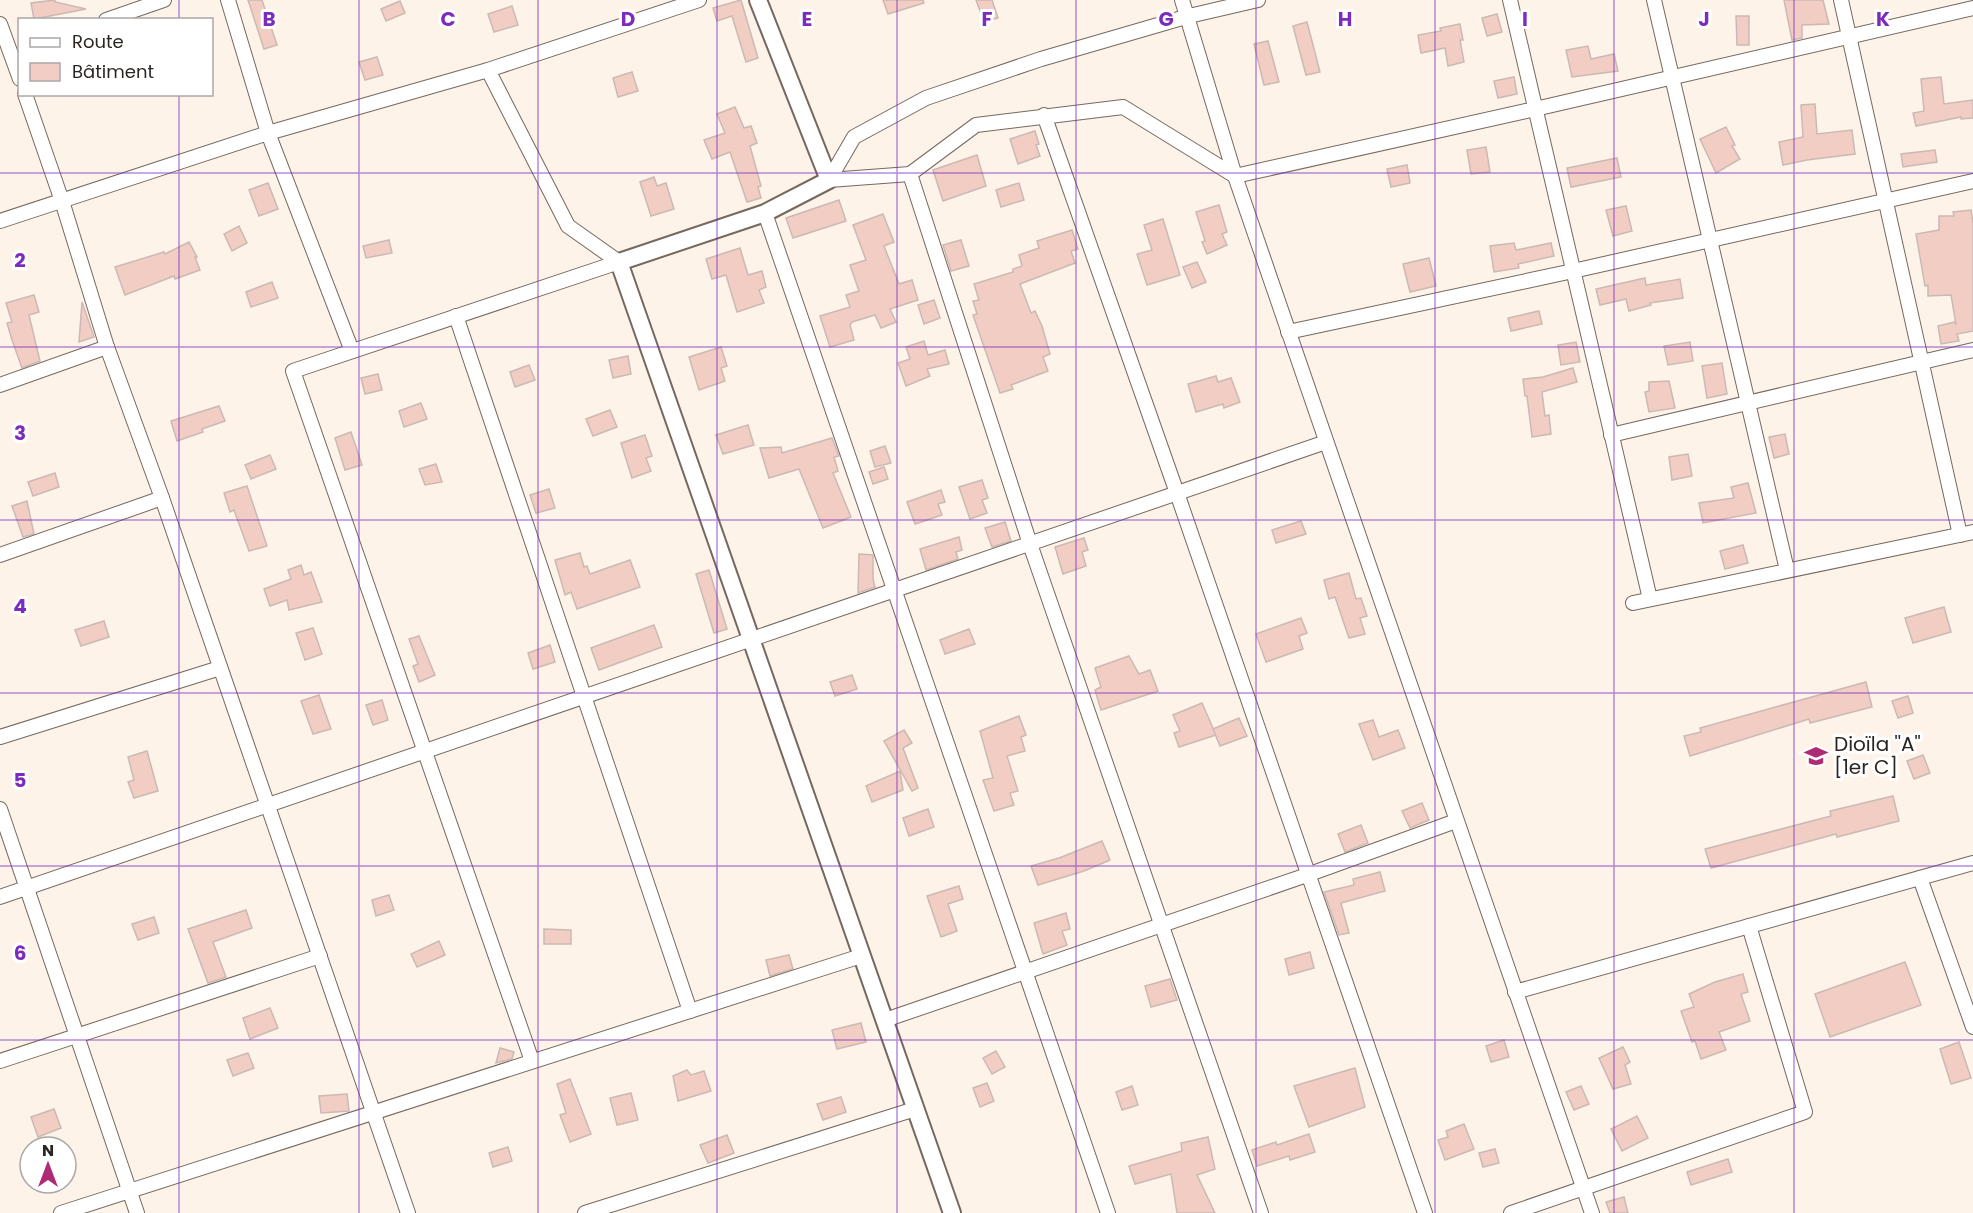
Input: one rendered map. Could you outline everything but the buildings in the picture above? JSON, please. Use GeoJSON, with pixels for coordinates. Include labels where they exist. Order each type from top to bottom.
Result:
{"type":"FeatureCollection","features":[{"type":"Feature","properties":{"kind":"street"},"geometry":{"type":"LineString","coordinates":[[112,18],[164,0]]}},
{"type":"Feature","properties":{"kind":"street"},"geometry":{"type":"LineString","coordinates":[[228,0],[268,133],[352,351]]}},
{"type":"Feature","properties":{"kind":"street"},"geometry":{"type":"LineString","coordinates":[[0,221],[268,133],[488,70],[699,0]]}},
{"type":"Feature","properties":{"kind":"street"},"geometry":{"type":"LineString","coordinates":[[758,0],[829,180]]}},
{"type":"Feature","properties":{"kind":"street"},"geometry":{"type":"LineString","coordinates":[[1182,0],[1189,16],[1235,176],[1592,1213]]}},
{"type":"Feature","properties":{"kind":"street"},"geometry":{"type":"LineString","coordinates":[[829,180],[854,137],[926,98],[1041,59],[1189,16],[1258,0]]}},
{"type":"Feature","properties":{"kind":"street"},"geometry":{"type":"LineString","coordinates":[[1510,0],[1650,599]]}},
{"type":"Feature","properties":{"kind":"street"},"geometry":{"type":"LineString","coordinates":[[1654,0],[1787,570]]}},
{"type":"Feature","properties":{"kind":"street"},"geometry":{"type":"LineString","coordinates":[[1632,603],[1966,533],[1921,363],[1841,0]]}},
{"type":"Feature","properties":{"kind":"street"},"geometry":{"type":"LineString","coordinates":[[532,1061],[294,371],[765,213],[829,180],[910,174],[976,125],[1123,107],[1235,176],[1973,8]]}},
{"type":"Feature","properties":{"kind":"street"},"geometry":{"type":"LineString","coordinates":[[0,24],[18,74]]}},
{"type":"Feature","properties":{"kind":"street"},"geometry":{"type":"LineString","coordinates":[[488,70],[568,226],[619,262],[952,1213]]}},
{"type":"Feature","properties":{"kind":"street"},"geometry":{"type":"LineString","coordinates":[[26,96],[62,201],[107,347],[162,498],[408,1213]]}},
{"type":"Feature","properties":{"kind":"street"},"geometry":{"type":"LineString","coordinates":[[1044,115],[1425,1213]]}},
{"type":"Feature","properties":{"kind":"street"},"geometry":{"type":"LineString","coordinates":[[910,174],[1030,544],[1261,1213]]}},
{"type":"Feature","properties":{"kind":"street"},"geometry":{"type":"LineString","coordinates":[[1288,332],[1973,181]]}},
{"type":"Feature","properties":{"kind":"street"},"geometry":{"type":"LineString","coordinates":[[765,213],[1108,1213]]}},
{"type":"Feature","properties":{"kind":"street"},"geometry":{"type":"LineString","coordinates":[[456,316],[690,1011]]}},
{"type":"Feature","properties":{"kind":"street"},"geometry":{"type":"LineString","coordinates":[[0,385],[107,347]]}},
{"type":"Feature","properties":{"kind":"street"},"geometry":{"type":"LineString","coordinates":[[1611,435],[1973,350]]}},
{"type":"Feature","properties":{"kind":"street"},"geometry":{"type":"LineString","coordinates":[[0,897],[1326,442]]}},
{"type":"Feature","properties":{"kind":"street"},"geometry":{"type":"LineString","coordinates":[[0,555],[162,498]]}},
{"type":"Feature","properties":{"kind":"street"},"geometry":{"type":"LineString","coordinates":[[0,737],[220,668]]}},
{"type":"Feature","properties":{"kind":"street"},"geometry":{"type":"LineString","coordinates":[[0,809],[137,1213]]}},
{"type":"Feature","properties":{"kind":"street"},"geometry":{"type":"LineString","coordinates":[[885,1020],[1456,821]]}},
{"type":"Feature","properties":{"kind":"street"},"geometry":{"type":"LineString","coordinates":[[1515,992],[1973,863]]}},
{"type":"Feature","properties":{"kind":"street"},"geometry":{"type":"LineString","coordinates":[[1920,878],[1970,1007],[1973,1027]]}},
{"type":"Feature","properties":{"kind":"street"},"geometry":{"type":"LineString","coordinates":[[1511,1213],[1805,1112],[1749,926]]}},
{"type":"Feature","properties":{"kind":"street"},"geometry":{"type":"LineString","coordinates":[[0,1061],[320,956]]}},
{"type":"Feature","properties":{"kind":"street"},"geometry":{"type":"LineString","coordinates":[[61,1213],[861,956]]}},
{"type":"Feature","properties":{"kind":"street"},"geometry":{"type":"LineString","coordinates":[[585,1213],[915,1109]]}},
{"type":"Feature","properties":{"kind":"place","name":"Dioïla ''A'' [1er C]"},"geometry":{"type":"Point","coordinates":[1816,756]}}]}
